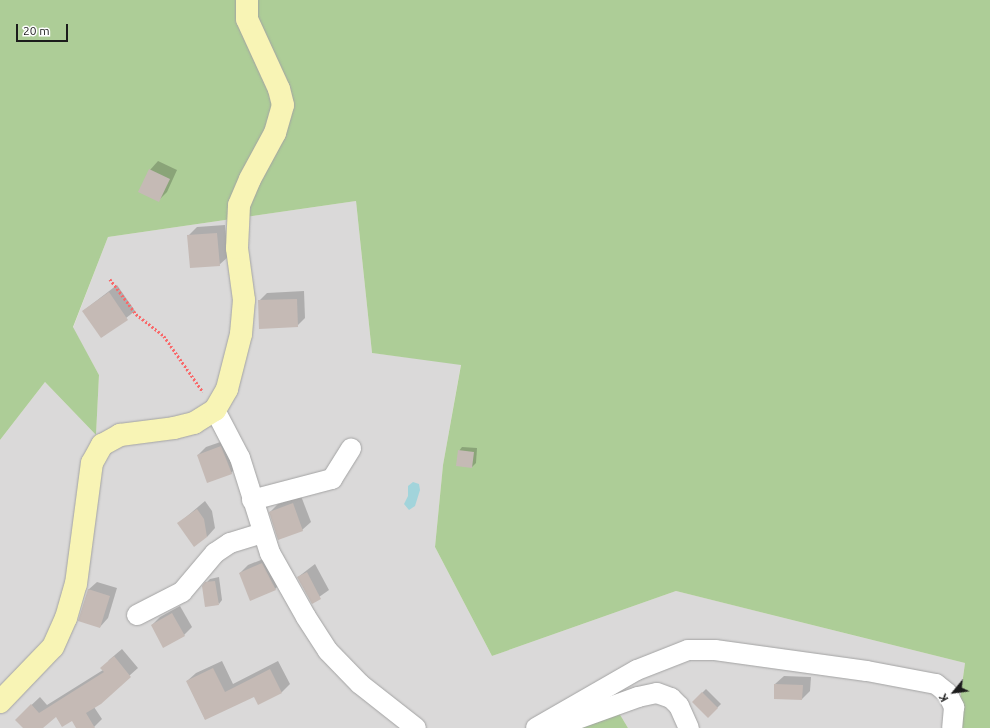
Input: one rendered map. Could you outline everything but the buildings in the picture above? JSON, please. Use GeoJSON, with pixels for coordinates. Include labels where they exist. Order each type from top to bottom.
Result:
{"type":"FeatureCollection","features":[{"type":"Feature","properties":{"kind":"street"},"geometry":{"type":"LineString","coordinates":[[0,702],[53,647],[66,618],[76,584],[92,462],[102,445],[120,435],[174,428],[194,422],[215,410],[226,389],[241,334],[244,300],[237,248],[239,205],[250,179],[275,133],[283,105],[279,89],[247,19],[247,0]]}},
{"type":"Feature","properties":{"kind":"street"},"geometry":{"type":"LineString","coordinates":[[215,410],[240,458],[252,500],[270,553],[291,592],[328,651],[360,684],[416,728]]}},
{"type":"Feature","properties":{"kind":"street"},"geometry":{"type":"LineString","coordinates":[[252,500],[332,479],[351,448]]}},
{"type":"Feature","properties":{"kind":"street"},"geometry":{"type":"LineString","coordinates":[[137,615],[182,592],[215,553],[230,543],[263,533]]}},
{"type":"Feature","properties":{"kind":"street"},"geometry":{"type":"LineString","coordinates":[[542,725],[576,704],[650,664],[688,650],[715,650],[867,671],[936,684],[947,693],[954,707],[952,728]]}},
{"type":"Feature","properties":{"kind":"street"},"geometry":{"type":"LineString","coordinates":[[542,725],[577,719],[638,697],[657,693],[671,698],[678,706],[689,728]]}},
{"type":"Feature","properties":{"kind":"path"},"geometry":{"type":"LineString","coordinates":[[110,279],[136,314],[164,336],[215,410]]}},
{"type":"Feature","properties":{"kind":"shaded area"},"geometry":{"type":"Polygon","coordinates":[[[356,201],[372,353],[461,364],[443,465],[435,547],[492,656],[676,591],[965,663],[956,728],[628,728],[619,713],[564,728],[0,728],[0,689],[2,688],[0,685],[0,440],[45,382],[96,435],[99,375],[73,328],[108,237],[356,201]]]}},
{"type":"Feature","properties":{"kind":"green space"},"geometry":{"type":"Polygon","coordinates":[[[0,0],[990,0],[990,728],[956,728],[965,663],[676,591],[492,656],[435,547],[443,465],[461,365],[372,353],[356,201],[108,237],[73,327],[99,375],[96,435],[45,382],[0,440],[0,0]]]}},
{"type":"Feature","properties":{"kind":"green space"},"geometry":{"type":"Polygon","coordinates":[[[619,713],[628,728],[564,728],[619,713]]]}},
{"type":"Feature","properties":{"kind":"water"},"geometry":{"type":"Polygon","coordinates":[[[413,482],[419,484],[420,490],[415,506],[409,510],[404,504],[408,496],[408,486],[413,482]]]}}]}
